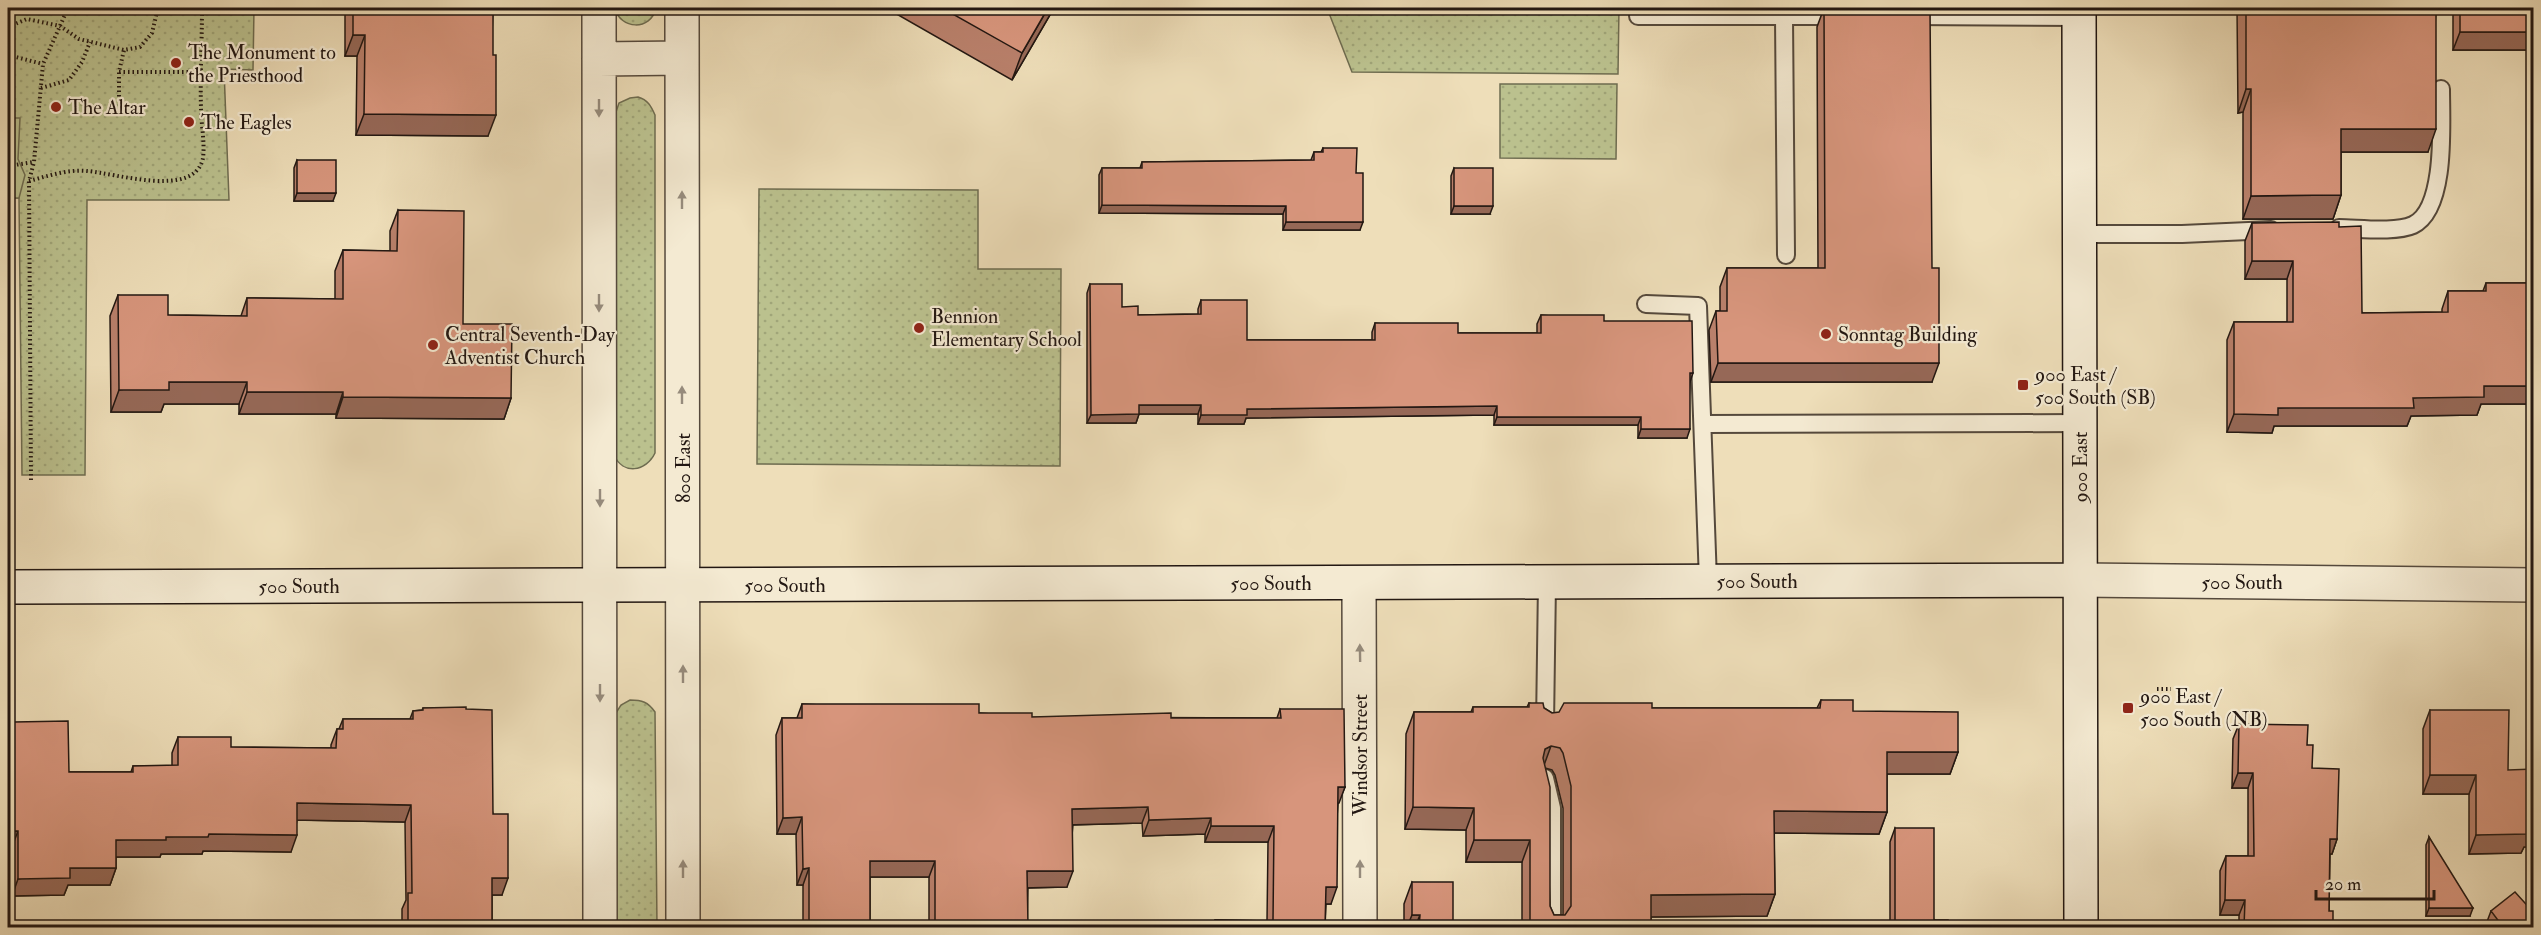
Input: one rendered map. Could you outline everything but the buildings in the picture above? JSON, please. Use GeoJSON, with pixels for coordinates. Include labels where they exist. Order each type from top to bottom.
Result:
{"type":"FeatureCollection","features":[{"type":"Feature","properties":{"kind":"street"},"geometry":{"type":"LineString","coordinates":[[598,8],[600,927]]}},
{"type":"Feature","properties":{"kind":"street","name":"800 East"},"geometry":{"type":"LineString","coordinates":[[682,8],[683,927]]}},
{"type":"Feature","properties":{"kind":"street","name":"900 East"},"geometry":{"type":"LineString","coordinates":[[2078,12],[2081,927]]}},
{"type":"Feature","properties":{"kind":"street"},"geometry":{"type":"LineString","coordinates":[[599,59],[682,58]]}},
{"type":"Feature","properties":{"kind":"street","name":"500 South"},"geometry":{"type":"LineString","coordinates":[[8,587],[2080,580],[2534,585]]}},
{"type":"Feature","properties":{"kind":"street","name":"Windsor Street"},"geometry":{"type":"LineString","coordinates":[[1359,583],[1360,927]]}},
{"type":"Feature","properties":{"kind":"lane"},"geometry":{"type":"LineString","coordinates":[[1887,16],[2078,12]]}},
{"type":"Feature","properties":{"kind":"lane"},"geometry":{"type":"LineString","coordinates":[[1638,16],[1864,16]]}},
{"type":"Feature","properties":{"kind":"lane"},"geometry":{"type":"LineString","coordinates":[[1784,17],[1786,255]]}},
{"type":"Feature","properties":{"kind":"lane"},"geometry":{"type":"LineString","coordinates":[[2326,228],[2400,228],[2413,225],[2424,217],[2432,204],[2440,157],[2441,90]]}},
{"type":"Feature","properties":{"kind":"lane"},"geometry":{"type":"LineString","coordinates":[[2080,234],[2182,234],[2282,230]]}},
{"type":"Feature","properties":{"kind":"lane"},"geometry":{"type":"LineString","coordinates":[[1646,304],[1698,306],[1708,582]]}},
{"type":"Feature","properties":{"kind":"lane"},"geometry":{"type":"LineString","coordinates":[[1703,424],[2080,423]]}},
{"type":"Feature","properties":{"kind":"lane"},"geometry":{"type":"LineString","coordinates":[[1545,725],[1547,582]]}},
{"type":"Feature","properties":{"kind":"lane"},"geometry":{"type":"LineString","coordinates":[[1545,778],[1552,808],[1552,927]]}},
{"type":"Feature","properties":{"kind":"path"},"geometry":{"type":"LineString","coordinates":[[31,480],[29,181],[34,162],[44,64],[68,8]]}},
{"type":"Feature","properties":{"kind":"path"},"geometry":{"type":"LineString","coordinates":[[8,27],[27,19],[60,26],[79,39],[124,51],[140,46],[152,33],[158,8]]}},
{"type":"Feature","properties":{"kind":"path"},"geometry":{"type":"LineString","coordinates":[[29,181],[70,171],[88,171],[162,181],[183,180],[198,170],[203,157],[202,8]]}},
{"type":"Feature","properties":{"kind":"path"},"geometry":{"type":"LineString","coordinates":[[41,87],[69,80],[82,62],[90,42]]}},
{"type":"Feature","properties":{"kind":"path"},"geometry":{"type":"LineString","coordinates":[[119,101],[119,72],[124,51]]}},
{"type":"Feature","properties":{"kind":"path"},"geometry":{"type":"LineString","coordinates":[[8,55],[44,64]]}},
{"type":"Feature","properties":{"kind":"path"},"geometry":{"type":"LineString","coordinates":[[119,72],[202,72]]}},
{"type":"Feature","properties":{"kind":"path"},"geometry":{"type":"LineString","coordinates":[[8,165],[34,162]]}},
{"type":"Feature","properties":{"kind":"path"},"geometry":{"type":"LineString","coordinates":[[2157,689],[2171,689]]}},
{"type":"Feature","properties":{"kind":"green space"},"geometry":{"type":"Polygon","coordinates":[[[8,8],[254,8],[253,70],[224,69],[229,200],[87,200],[85,475],[22,475],[19,198],[8,198],[8,8]]]}},
{"type":"Feature","properties":{"kind":"green space"},"geometry":{"type":"Polygon","coordinates":[[[615,8],[656,8],[648,21],[636,25],[623,21],[615,8]]]}},
{"type":"Feature","properties":{"kind":"green space"},"geometry":{"type":"Polygon","coordinates":[[[1327,8],[1619,8],[1618,74],[1352,72],[1327,8]]]}},
{"type":"Feature","properties":{"kind":"green space"},"geometry":{"type":"Polygon","coordinates":[[[1500,84],[1617,84],[1616,159],[1500,158],[1500,84]]]}},
{"type":"Feature","properties":{"kind":"green space"},"geometry":{"type":"Polygon","coordinates":[[[638,97],[649,104],[655,115],[655,453],[646,464],[635,469],[623,466],[614,455],[615,115],[619,103],[638,97]]]}},
{"type":"Feature","properties":{"kind":"green space"},"geometry":{"type":"Polygon","coordinates":[[[8,118],[20,118],[18,159],[25,175],[19,198],[8,198],[8,118]]]}},
{"type":"Feature","properties":{"kind":"green space"},"geometry":{"type":"Polygon","coordinates":[[[759,189],[978,190],[978,269],[1061,269],[1060,466],[757,464],[759,189]]]}},
{"type":"Feature","properties":{"kind":"green space"},"geometry":{"type":"Polygon","coordinates":[[[630,700],[644,702],[655,712],[657,927],[615,927],[614,716],[621,705],[630,700]]]}},
{"type":"Feature","properties":{"kind":"place","name":"The Monument to the Priesthood"},"geometry":{"type":"Point","coordinates":[176,63]}},
{"type":"Feature","properties":{"kind":"place","name":"The Altar"},"geometry":{"type":"Point","coordinates":[56,107]}},
{"type":"Feature","properties":{"kind":"place","name":"The Eagles"},"geometry":{"type":"Point","coordinates":[189,122]}},
{"type":"Feature","properties":{"kind":"place","name":"Bennion Elementary School"},"geometry":{"type":"Point","coordinates":[919,328]}},
{"type":"Feature","properties":{"kind":"place","name":"Sonntag Building"},"geometry":{"type":"Point","coordinates":[1826,334]}},
{"type":"Feature","properties":{"kind":"place","name":"Central Seventh-Day Adventist Church"},"geometry":{"type":"Point","coordinates":[433,345]}},
{"type":"Feature","properties":{"kind":"place","name":"900 East / 500 South (SB)"},"geometry":{"type":"Point","coordinates":[2023,385]}},
{"type":"Feature","properties":{"kind":"place","name":"900 East / 500 South (NB)"},"geometry":{"type":"Point","coordinates":[2128,708]}}]}
